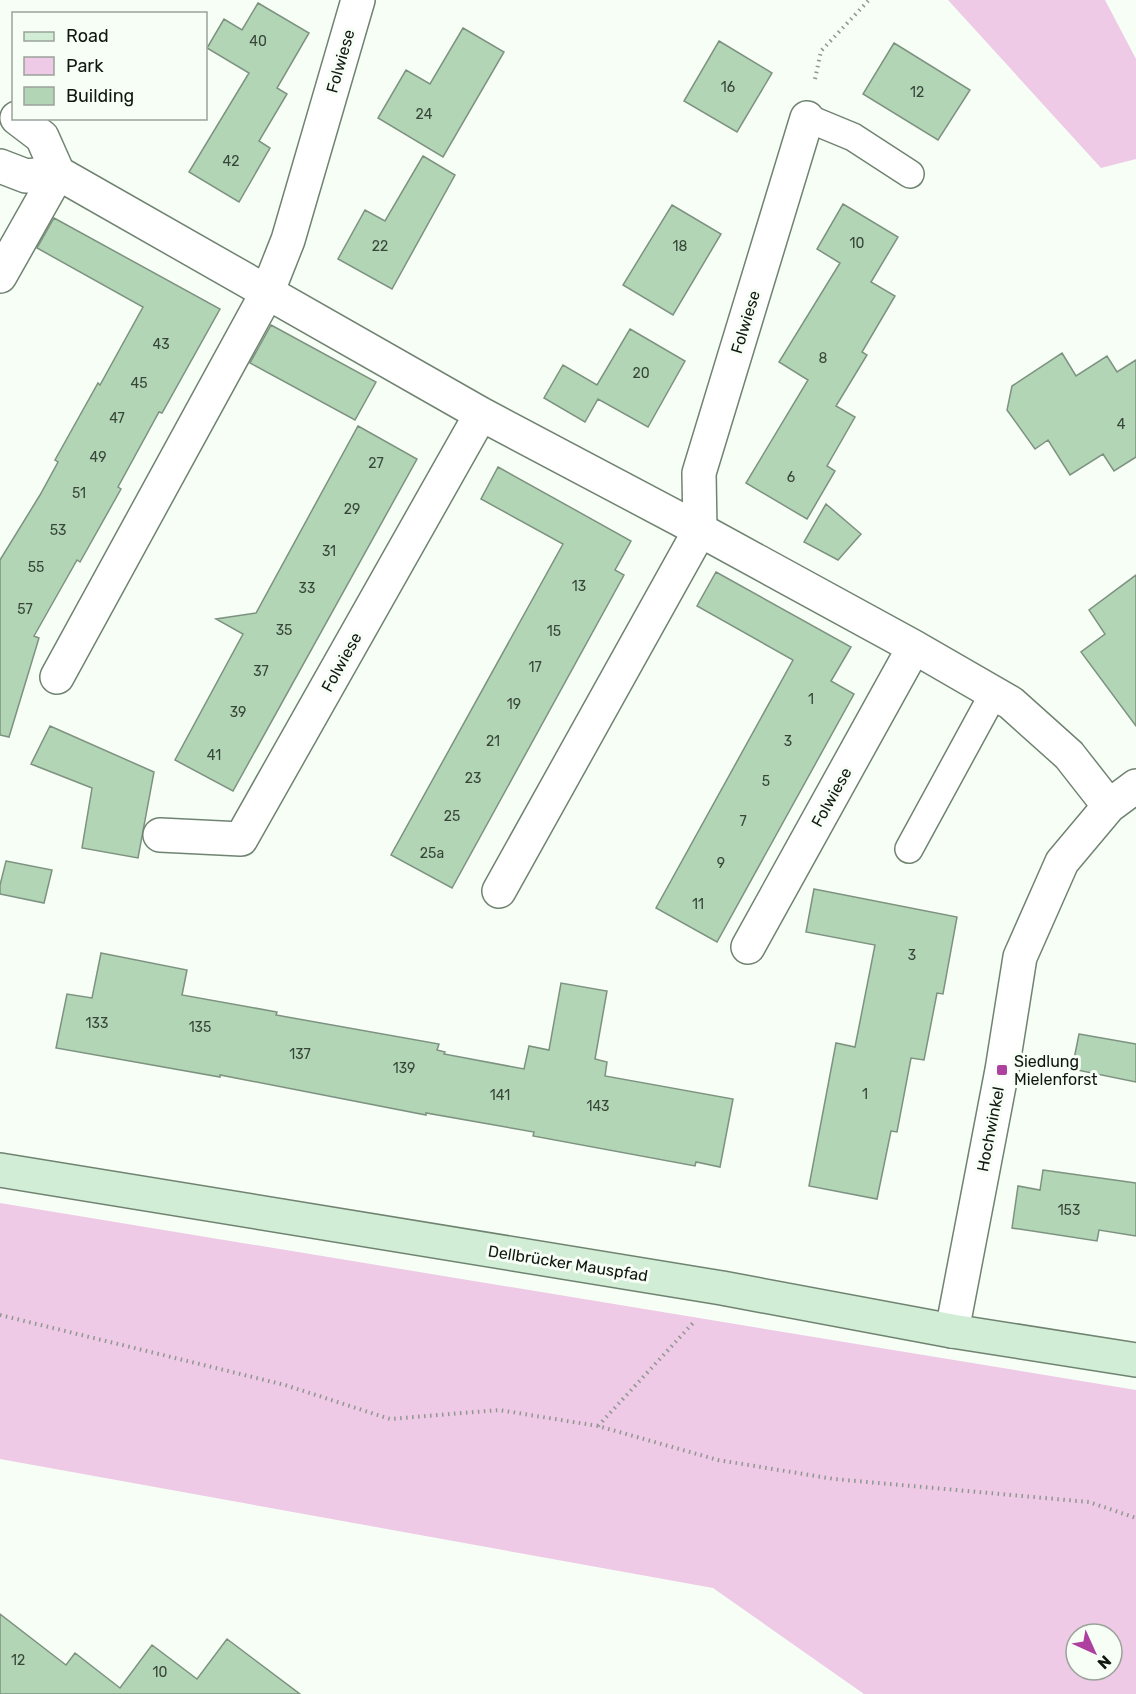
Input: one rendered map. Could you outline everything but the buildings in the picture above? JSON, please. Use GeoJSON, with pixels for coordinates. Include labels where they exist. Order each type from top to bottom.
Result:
{"type":"FeatureCollection","features":[{"type":"Feature","properties":{"kind":"main road","name":"Dellbrücker Mauspfad"},"geometry":{"type":"LineString","coordinates":[[0,1170],[725,1289],[952,1331],[1136,1360]]}},
{"type":"Feature","properties":{"kind":"street","name":"Folwiese"},"geometry":{"type":"LineString","coordinates":[[57,677],[267,293],[288,240],[358,0]]}},
{"type":"Feature","properties":{"kind":"street"},"geometry":{"type":"LineString","coordinates":[[0,105],[12,114]]}},
{"type":"Feature","properties":{"kind":"street","name":"Folwiese"},"geometry":{"type":"LineString","coordinates":[[700,530],[699,473],[807,118]]}},
{"type":"Feature","properties":{"kind":"street"},"geometry":{"type":"LineString","coordinates":[[20,120],[42,137],[58,173],[481,414],[700,530],[1011,703],[1070,755],[1109,806]]}},
{"type":"Feature","properties":{"kind":"street"},"geometry":{"type":"LineString","coordinates":[[0,165],[26,177],[58,173]]}},
{"type":"Feature","properties":{"kind":"street"},"geometry":{"type":"LineString","coordinates":[[0,276],[58,173]]}},
{"type":"Feature","properties":{"kind":"street","name":"Folwiese"},"geometry":{"type":"LineString","coordinates":[[160,835],[241,839],[481,414]]}},
{"type":"Feature","properties":{"kind":"street"},"geometry":{"type":"LineString","coordinates":[[499,891],[700,530]]}},
{"type":"Feature","properties":{"kind":"street","name":"Folwiese"},"geometry":{"type":"LineString","coordinates":[[748,946],[914,647]]}},
{"type":"Feature","properties":{"kind":"street","name":"Hochwinkel"},"geometry":{"type":"LineString","coordinates":[[952,1331],[1002,1070],[1020,957],[1062,862],[1109,806],[1136,786]]}},
{"type":"Feature","properties":{"kind":"lane"},"geometry":{"type":"LineString","coordinates":[[807,118],[853,137],[910,174]]}},
{"type":"Feature","properties":{"kind":"lane"},"geometry":{"type":"LineString","coordinates":[[909,849],[994,693]]}},
{"type":"Feature","properties":{"kind":"path"},"geometry":{"type":"LineString","coordinates":[[807,118],[821,51],[869,0]]}},
{"type":"Feature","properties":{"kind":"path"},"geometry":{"type":"LineString","coordinates":[[598,1426],[725,1289]]}},
{"type":"Feature","properties":{"kind":"path"},"geometry":{"type":"LineString","coordinates":[[0,1315],[285,1385],[390,1419],[500,1410],[598,1426],[718,1460],[834,1479],[1089,1502],[1136,1518]]}},
{"type":"Feature","properties":{"kind":"green space"},"geometry":{"type":"Polygon","coordinates":[[[948,0],[1105,0],[1136,59],[1136,159],[1101,168],[948,0]]]}},
{"type":"Feature","properties":{"kind":"green space"},"geometry":{"type":"Polygon","coordinates":[[[0,1203],[1136,1390],[1136,1694],[864,1694],[713,1588],[0,1459],[0,1203]]]}},
{"type":"Feature","properties":{"kind":"place","name":"Siedlung Mielenforst"},"geometry":{"type":"Point","coordinates":[1002,1070]}}]}
